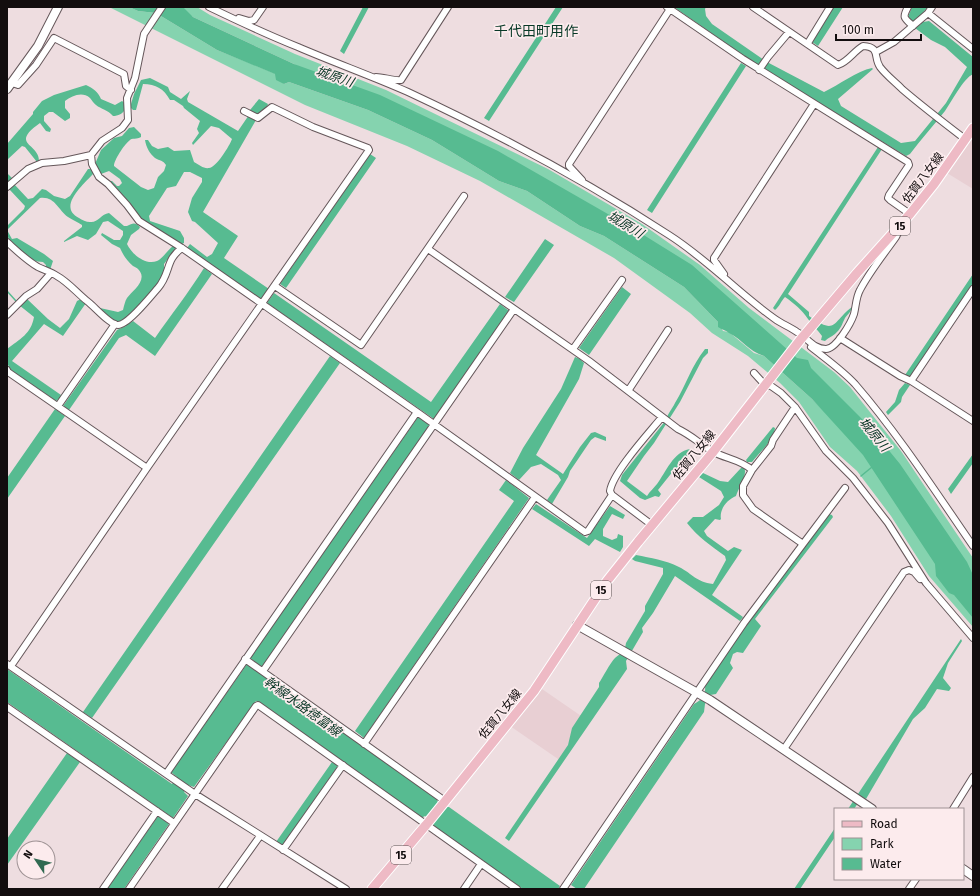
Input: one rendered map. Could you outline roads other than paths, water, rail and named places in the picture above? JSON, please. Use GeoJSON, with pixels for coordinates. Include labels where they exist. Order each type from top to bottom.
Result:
{"type":"FeatureCollection","features":[{"type":"Feature","properties":{"kind":"main road","name":"佐賀八女線"},"geometry":{"type":"LineString","coordinates":[[444,802],[534,691],[607,582],[713,452],[810,328],[857,273],[902,224],[934,184],[973,128]]}},
{"type":"Feature","properties":{"kind":"main road","name":"15"},"geometry":{"type":"LineString","coordinates":[[372,889],[444,802]]}},
{"type":"Feature","properties":{"kind":"street"},"geometry":{"type":"LineString","coordinates":[[10,86],[38,46],[58,7]]}},
{"type":"Feature","properties":{"kind":"street"},"geometry":{"type":"LineString","coordinates":[[10,185],[28,169],[42,163],[91,155],[102,142],[122,128],[128,120],[128,98],[135,78],[144,34],[162,7]]}},
{"type":"Feature","properties":{"kind":"street"},"geometry":{"type":"LineString","coordinates":[[209,7],[298,48],[406,91],[492,132],[545,160],[680,241],[753,303],[788,328],[798,332],[806,343],[838,368],[854,384],[905,447],[973,546]]}},
{"type":"Feature","properties":{"kind":"street"},"geometry":{"type":"LineString","coordinates":[[230,17],[249,21],[254,20],[263,7]]}},
{"type":"Feature","properties":{"kind":"street"},"geometry":{"type":"LineString","coordinates":[[370,76],[398,81],[401,80],[448,7]]}},
{"type":"Feature","properties":{"kind":"street"},"geometry":{"type":"LineString","coordinates":[[753,7],[789,32],[808,43],[838,65],[842,64],[863,46],[869,46],[876,52],[880,67],[895,83],[965,139]]}},
{"type":"Feature","properties":{"kind":"street"},"geometry":{"type":"LineString","coordinates":[[808,43],[829,9],[822,7]]}},
{"type":"Feature","properties":{"kind":"street"},"geometry":{"type":"LineString","coordinates":[[908,7],[904,18],[913,26]]}},
{"type":"Feature","properties":{"kind":"street"},"geometry":{"type":"LineString","coordinates":[[876,52],[894,42],[928,13],[932,7]]}},
{"type":"Feature","properties":{"kind":"street"},"geometry":{"type":"LineString","coordinates":[[583,183],[569,164],[668,8],[762,66],[814,104],[908,162],[909,165],[888,198],[910,214]]}},
{"type":"Feature","properties":{"kind":"street"},"geometry":{"type":"LineString","coordinates":[[928,13],[973,50]]}},
{"type":"Feature","properties":{"kind":"street"},"geometry":{"type":"LineString","coordinates":[[762,66],[789,32]]}},
{"type":"Feature","properties":{"kind":"street"},"geometry":{"type":"LineString","coordinates":[[10,86],[18,85],[36,65],[54,38],[124,74],[126,86],[131,90]]}},
{"type":"Feature","properties":{"kind":"street"},"geometry":{"type":"LineString","coordinates":[[725,278],[714,258],[814,104]]}},
{"type":"Feature","properties":{"kind":"street"},"geometry":{"type":"LineString","coordinates":[[244,111],[258,118],[272,107],[313,127],[368,148],[369,150],[9,665],[188,790],[346,889]]}},
{"type":"Feature","properties":{"kind":"street"},"geometry":{"type":"LineString","coordinates":[[91,155],[92,164],[99,177],[113,189],[139,222],[182,248],[526,488],[535,497],[585,532],[588,531],[612,495]]}},
{"type":"Feature","properties":{"kind":"street"},"geometry":{"type":"LineString","coordinates":[[275,286],[361,345],[464,196]]}},
{"type":"Feature","properties":{"kind":"street"},"geometry":{"type":"LineString","coordinates":[[802,338],[817,347],[824,349],[832,348],[840,338],[853,316],[858,293],[896,237],[902,224]]}},
{"type":"Feature","properties":{"kind":"street"},"geometry":{"type":"LineString","coordinates":[[7,242],[23,257],[38,267],[64,280],[98,311],[115,324],[119,325],[126,321],[146,303],[163,283],[170,260],[177,251],[182,248]]}},
{"type":"Feature","properties":{"kind":"street"},"geometry":{"type":"LineString","coordinates":[[428,249],[573,349],[665,419],[713,452],[744,464],[752,470]]}},
{"type":"Feature","properties":{"kind":"street"},"geometry":{"type":"LineString","coordinates":[[7,315],[26,296],[37,289],[51,273]]}},
{"type":"Feature","properties":{"kind":"street"},"geometry":{"type":"LineString","coordinates":[[573,349],[622,280]]}},
{"type":"Feature","properties":{"kind":"street"},"geometry":{"type":"LineString","coordinates":[[911,381],[973,289]]}},
{"type":"Feature","properties":{"kind":"street"},"geometry":{"type":"LineString","coordinates":[[263,671],[514,309]]}},
{"type":"Feature","properties":{"kind":"street"},"geometry":{"type":"LineString","coordinates":[[62,409],[115,324]]}},
{"type":"Feature","properties":{"kind":"street"},"geometry":{"type":"LineString","coordinates":[[628,391],[668,330]]}},
{"type":"Feature","properties":{"kind":"street"},"geometry":{"type":"LineString","coordinates":[[840,338],[973,421]]}},
{"type":"Feature","properties":{"kind":"street"},"geometry":{"type":"LineString","coordinates":[[7,370],[147,468]]}},
{"type":"Feature","properties":{"kind":"street"},"geometry":{"type":"LineString","coordinates":[[754,373],[781,393],[795,407],[826,451],[853,478],[888,523],[926,583],[973,638]]}},
{"type":"Feature","properties":{"kind":"street"},"geometry":{"type":"LineString","coordinates":[[795,407],[773,440],[771,446],[752,470],[743,486],[743,495],[753,509],[803,544]]}},
{"type":"Feature","properties":{"kind":"street"},"geometry":{"type":"LineString","coordinates":[[166,774],[417,412]]}},
{"type":"Feature","properties":{"kind":"street"},"geometry":{"type":"LineString","coordinates":[[652,525],[612,495],[610,491],[611,485],[620,470],[665,419]]}},
{"type":"Feature","properties":{"kind":"street"},"geometry":{"type":"LineString","coordinates":[[563,889],[699,693],[744,623],[845,488]]}},
{"type":"Feature","properties":{"kind":"street"},"geometry":{"type":"LineString","coordinates":[[364,744],[535,497]]}},
{"type":"Feature","properties":{"kind":"street"},"geometry":{"type":"LineString","coordinates":[[784,749],[904,572],[909,570],[914,572],[922,581],[926,583]]}},
{"type":"Feature","properties":{"kind":"street"},"geometry":{"type":"LineString","coordinates":[[577,625],[699,693],[871,808]]}},
{"type":"Feature","properties":{"kind":"street"},"geometry":{"type":"LineString","coordinates":[[245,659],[444,802]]}},
{"type":"Feature","properties":{"kind":"street"},"geometry":{"type":"LineString","coordinates":[[129,889],[258,705],[428,823],[516,889]]}},
{"type":"Feature","properties":{"kind":"street"},"geometry":{"type":"LineString","coordinates":[[7,707],[174,823]]}},
{"type":"Feature","properties":{"kind":"street"},"geometry":{"type":"LineString","coordinates":[[283,850],[343,765]]}},
{"type":"Feature","properties":{"kind":"street"},"geometry":{"type":"LineString","coordinates":[[953,808],[973,776]]}},
{"type":"Feature","properties":{"kind":"street"},"geometry":{"type":"LineString","coordinates":[[103,889],[157,811]]}},
{"type":"Feature","properties":{"kind":"street"},"geometry":{"type":"LineString","coordinates":[[222,889],[260,836]]}},
{"type":"Feature","properties":{"kind":"street"},"geometry":{"type":"LineString","coordinates":[[464,889],[481,864]]}},
{"type":"Feature","properties":{"kind":"street"},"geometry":{"type":"LineString","coordinates":[[964,870],[973,876]]}},
{"type":"Feature","properties":{"kind":"street"},"geometry":{"type":"LineString","coordinates":[[909,889],[915,880]]}},
{"type":"Feature","properties":{"kind":"water","name":"城原川"},"geometry":{"type":"Polygon","coordinates":[[[129,7],[183,7],[193,17],[294,64],[380,95],[498,151],[634,229],[692,265],[797,358],[808,360],[811,368],[867,424],[876,428],[877,436],[900,464],[967,562],[973,575],[973,618],[954,595],[949,593],[936,576],[935,564],[863,455],[812,399],[764,356],[758,354],[727,331],[718,327],[718,322],[684,287],[604,236],[580,226],[527,191],[499,181],[432,140],[368,110],[289,82],[284,84],[276,80],[275,74],[217,50],[156,13],[138,11],[129,7]]]}},
{"type":"Feature","properties":{"kind":"water"},"geometry":{"type":"Polygon","coordinates":[[[363,7],[369,7],[344,54],[340,51],[363,7]]]}},
{"type":"Feature","properties":{"kind":"water"},"geometry":{"type":"Polygon","coordinates":[[[556,7],[563,7],[489,121],[484,118],[556,7]]]}},
{"type":"Feature","properties":{"kind":"water"},"geometry":{"type":"Polygon","coordinates":[[[674,7],[706,7],[706,16],[712,24],[767,62],[824,92],[854,75],[872,68],[873,69],[838,99],[841,106],[901,143],[915,141],[946,103],[967,67],[945,47],[931,40],[915,28],[921,24],[917,19],[912,22],[908,17],[912,7],[928,7],[919,17],[923,22],[929,21],[973,57],[973,74],[965,80],[945,111],[910,154],[906,156],[764,69],[764,66],[760,64],[757,65],[674,7]]]}},
{"type":"Feature","properties":{"kind":"water"},"geometry":{"type":"Polygon","coordinates":[[[834,7],[843,7],[818,46],[812,42],[834,7]]]}},
{"type":"Feature","properties":{"kind":"water"},"geometry":{"type":"Polygon","coordinates":[[[741,63],[746,66],[652,213],[647,210],[741,63]]]}},
{"type":"Feature","properties":{"kind":"water"},"geometry":{"type":"Polygon","coordinates":[[[150,78],[168,87],[170,92],[181,99],[190,91],[187,99],[188,102],[238,131],[251,112],[250,110],[259,99],[268,104],[258,116],[203,212],[238,236],[224,258],[269,289],[261,299],[187,248],[190,244],[207,257],[212,254],[218,243],[192,221],[188,212],[192,198],[202,182],[202,178],[190,172],[184,172],[176,186],[167,188],[149,216],[150,221],[180,231],[184,238],[184,243],[182,244],[142,221],[131,207],[130,203],[109,181],[112,181],[119,186],[122,183],[120,179],[109,171],[101,174],[98,171],[95,164],[101,150],[114,138],[122,136],[129,128],[134,127],[141,134],[141,137],[132,139],[127,143],[117,157],[114,166],[141,187],[148,190],[154,188],[158,177],[164,171],[166,165],[164,162],[155,158],[151,154],[147,148],[145,140],[148,140],[152,146],[158,149],[168,147],[174,151],[190,150],[194,162],[205,168],[212,167],[229,146],[232,139],[219,128],[211,126],[193,145],[192,143],[199,133],[197,129],[200,121],[183,106],[174,100],[170,100],[165,93],[156,86],[143,84],[136,110],[126,108],[122,113],[115,116],[96,105],[87,96],[77,95],[71,97],[65,101],[65,108],[70,114],[70,118],[65,121],[53,112],[49,112],[44,116],[44,121],[51,129],[50,132],[46,131],[40,123],[31,130],[27,136],[26,140],[38,155],[39,161],[37,162],[25,147],[22,146],[7,160],[7,144],[33,114],[42,101],[54,95],[86,85],[95,90],[101,99],[115,105],[122,101],[126,104],[131,104],[141,80],[150,78]]]}},
{"type":"Feature","properties":{"kind":"water"},"geometry":{"type":"Polygon","coordinates":[[[878,147],[882,149],[788,294],[809,312],[809,316],[825,325],[834,325],[852,307],[837,332],[825,341],[821,340],[822,336],[810,321],[785,297],[775,310],[773,308],[878,147]]]}},
{"type":"Feature","properties":{"kind":"water"},"geometry":{"type":"Polygon","coordinates":[[[370,154],[376,158],[286,288],[280,284],[370,154]]]}},
{"type":"Feature","properties":{"kind":"water"},"geometry":{"type":"Polygon","coordinates":[[[88,169],[91,169],[93,174],[78,190],[71,202],[70,208],[73,213],[87,222],[93,222],[109,213],[124,226],[137,224],[140,227],[139,229],[131,235],[127,244],[135,255],[148,262],[157,261],[173,246],[176,248],[164,264],[164,274],[161,281],[126,318],[130,323],[133,321],[155,338],[204,268],[212,274],[155,356],[126,335],[119,338],[69,410],[63,406],[117,330],[126,326],[123,321],[115,321],[99,309],[118,312],[123,310],[127,298],[136,289],[141,281],[141,273],[127,260],[120,248],[112,244],[101,235],[102,233],[114,240],[120,240],[123,235],[123,231],[108,221],[103,222],[96,234],[88,240],[77,236],[64,242],[82,227],[82,225],[68,217],[53,201],[49,199],[40,198],[7,230],[7,226],[24,209],[25,206],[9,189],[10,186],[7,182],[7,173],[13,179],[14,184],[28,199],[33,198],[42,189],[54,196],[65,199],[70,196],[88,169]]]}},
{"type":"Feature","properties":{"kind":"water"},"geometry":{"type":"Polygon","coordinates":[[[7,230],[12,239],[17,238],[53,261],[50,270],[46,268],[46,265],[43,262],[32,260],[18,250],[7,236],[7,230]]]}},
{"type":"Feature","properties":{"kind":"water"},"geometry":{"type":"Polygon","coordinates":[[[545,239],[554,245],[514,302],[505,297],[545,239]]]}},
{"type":"Feature","properties":{"kind":"water"},"geometry":{"type":"Polygon","coordinates":[[[973,274],[973,283],[909,378],[905,375],[973,274]]]}},
{"type":"Feature","properties":{"kind":"water"},"geometry":{"type":"Polygon","coordinates":[[[622,287],[631,294],[589,355],[579,348],[622,287]]]}},
{"type":"Feature","properties":{"kind":"water"},"geometry":{"type":"Polygon","coordinates":[[[274,293],[431,402],[500,304],[509,311],[434,419],[267,303],[274,293]]]}},
{"type":"Feature","properties":{"kind":"water"},"geometry":{"type":"Polygon","coordinates":[[[26,298],[60,328],[69,319],[77,301],[81,299],[86,303],[63,336],[44,324],[12,361],[61,395],[56,401],[11,370],[7,363],[7,349],[28,332],[33,323],[34,317],[19,305],[26,298]]]}},
{"type":"Feature","properties":{"kind":"water"},"geometry":{"type":"Polygon","coordinates":[[[705,349],[708,349],[708,353],[703,358],[680,402],[654,443],[627,481],[647,496],[657,484],[674,458],[690,449],[689,454],[684,460],[690,467],[687,471],[678,467],[674,470],[658,490],[661,494],[659,497],[655,496],[645,500],[640,498],[620,481],[622,475],[666,420],[696,362],[705,349]]]}},
{"type":"Feature","properties":{"kind":"water"},"geometry":{"type":"Polygon","coordinates":[[[330,356],[340,363],[92,718],[83,712],[330,356]]]}},
{"type":"Feature","properties":{"kind":"water"},"geometry":{"type":"Polygon","coordinates":[[[575,357],[584,363],[579,379],[536,455],[563,474],[591,433],[595,432],[606,437],[606,441],[595,437],[591,440],[570,471],[552,504],[547,500],[561,480],[558,475],[541,464],[531,467],[519,480],[510,473],[523,448],[561,389],[575,357]]]}},
{"type":"Feature","properties":{"kind":"water"},"geometry":{"type":"Polygon","coordinates":[[[905,383],[910,385],[902,397],[901,402],[888,415],[886,412],[895,402],[899,390],[905,383]]]}},
{"type":"Feature","properties":{"kind":"water"},"geometry":{"type":"Polygon","coordinates":[[[55,409],[65,416],[7,499],[7,478],[55,409]]]}},
{"type":"Feature","properties":{"kind":"water"},"geometry":{"type":"Polygon","coordinates":[[[418,417],[430,425],[262,667],[250,658],[418,417]]]}},
{"type":"Feature","properties":{"kind":"water"},"geometry":{"type":"Polygon","coordinates":[[[773,427],[775,428],[772,437],[763,450],[752,462],[747,462],[746,460],[773,427]]]}},
{"type":"Feature","properties":{"kind":"water"},"geometry":{"type":"Polygon","coordinates":[[[973,454],[973,463],[951,494],[948,489],[973,454]]]}},
{"type":"Feature","properties":{"kind":"water"},"geometry":{"type":"Polygon","coordinates":[[[744,467],[745,474],[736,496],[730,499],[723,508],[721,512],[721,519],[715,519],[704,531],[707,536],[728,551],[734,547],[742,550],[712,595],[743,617],[740,621],[675,576],[653,613],[642,628],[643,632],[626,661],[627,669],[509,841],[505,838],[568,745],[572,728],[599,687],[599,683],[611,663],[624,650],[626,643],[645,611],[645,606],[663,574],[663,568],[632,559],[636,555],[663,561],[679,567],[698,580],[713,584],[726,560],[725,556],[700,537],[687,523],[693,517],[703,517],[719,505],[724,497],[721,491],[699,477],[703,473],[720,481],[728,482],[741,468],[744,467]]]}},
{"type":"Feature","properties":{"kind":"water"},"geometry":{"type":"Polygon","coordinates":[[[506,480],[529,498],[364,738],[355,731],[514,501],[499,490],[506,480]]]}},
{"type":"Feature","properties":{"kind":"water"},"geometry":{"type":"Polygon","coordinates":[[[536,504],[587,538],[610,506],[625,515],[623,519],[612,514],[603,529],[603,536],[612,540],[617,538],[618,534],[623,536],[623,547],[620,552],[595,539],[589,546],[532,509],[536,504]]]}},
{"type":"Feature","properties":{"kind":"water"},"geometry":{"type":"Polygon","coordinates":[[[829,514],[833,517],[755,619],[761,626],[743,653],[737,652],[733,654],[730,663],[733,668],[716,694],[710,695],[705,704],[704,712],[584,889],[577,889],[571,885],[694,704],[703,697],[705,686],[747,623],[829,514]]]}},
{"type":"Feature","properties":{"kind":"water"},"geometry":{"type":"Polygon","coordinates":[[[961,639],[962,641],[948,663],[943,678],[951,688],[949,691],[937,689],[925,708],[913,719],[866,799],[862,797],[855,808],[849,808],[961,639]]]}},
{"type":"Feature","properties":{"kind":"water","name":"幹線水路徳富線"},"geometry":{"type":"Polygon","coordinates":[[[247,664],[437,799],[437,801],[445,807],[449,807],[560,886],[558,889],[523,889],[433,827],[433,822],[425,816],[421,818],[256,701],[194,787],[188,785],[184,792],[188,796],[173,818],[7,702],[7,669],[172,784],[177,777],[171,772],[247,664]]]}},
{"type":"Feature","properties":{"kind":"water"},"geometry":{"type":"Polygon","coordinates":[[[67,753],[80,762],[25,840],[16,840],[16,852],[7,865],[7,839],[67,753]]]}},
{"type":"Feature","properties":{"kind":"water"},"geometry":{"type":"Polygon","coordinates":[[[332,762],[338,766],[282,846],[276,842],[332,762]]]}},
{"type":"Feature","properties":{"kind":"water"},"geometry":{"type":"Polygon","coordinates":[[[158,816],[169,824],[124,889],[107,889],[158,816]]]}},
{"type":"Feature","properties":{"kind":"water"},"geometry":{"type":"Polygon","coordinates":[[[834,829],[834,838],[800,889],[794,889],[834,829]]]}},
{"type":"Feature","properties":{"kind":"waterway"},"geometry":{"type":"LineString","coordinates":[[7,291],[16,301]]}},
{"type":"Feature","properties":{"kind":"waterway"},"geometry":{"type":"LineString","coordinates":[[861,476],[872,467]]}},
{"type":"Feature","properties":{"kind":"district","name":"千代田町用作"},"geometry":{"type":"Point","coordinates":[536,31]}}]}
